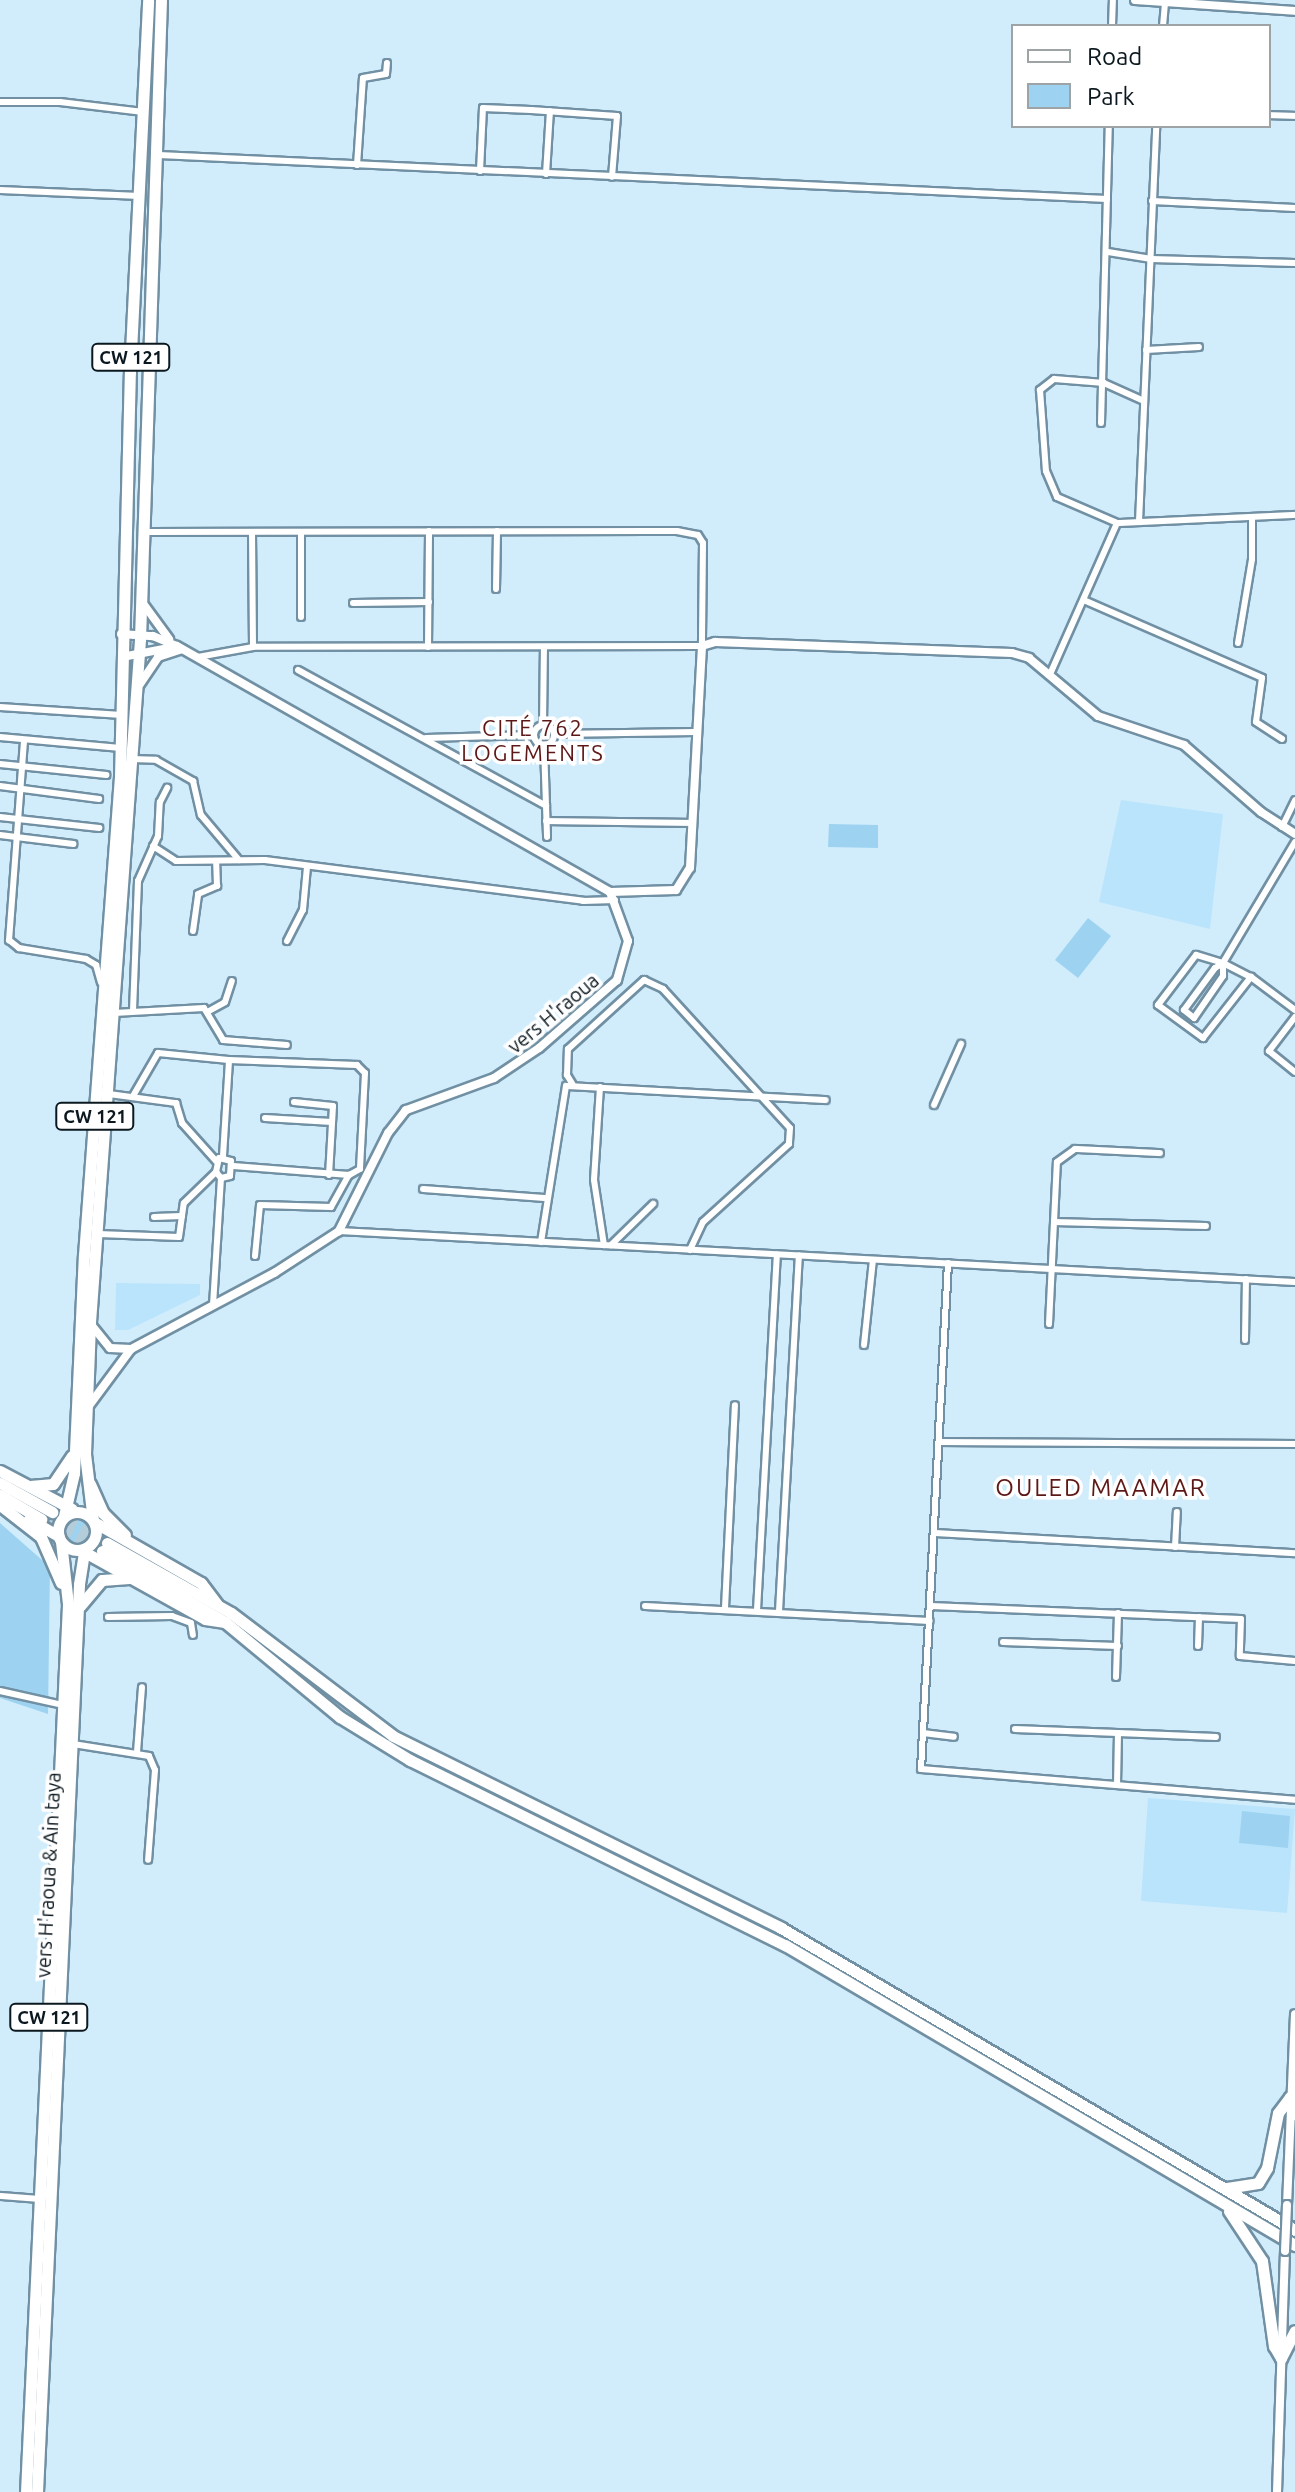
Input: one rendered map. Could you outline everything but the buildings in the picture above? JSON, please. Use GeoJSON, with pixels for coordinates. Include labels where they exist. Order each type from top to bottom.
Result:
{"type":"FeatureCollection","features":[{"type":"Feature","properties":{"kind":"highway","name":"CW 121"},"geometry":{"type":"LineString","coordinates":[[62,1514],[75,1443],[102,986],[121,748],[121,634],[148,0]]}},
{"type":"Feature","properties":{"kind":"highway"},"geometry":{"type":"LineString","coordinates":[[94,1521],[87,1475],[90,1322],[139,655],[140,532],[159,155],[161,0]]}},
{"type":"Feature","properties":{"kind":"highway"},"geometry":{"type":"LineString","coordinates":[[27,1486],[45,1487],[59,1479],[75,1443]]}},
{"type":"Feature","properties":{"kind":"highway"},"geometry":{"type":"LineString","coordinates":[[0,1471],[27,1486],[62,1514]]}},
{"type":"Feature","properties":{"kind":"highway"},"geometry":{"type":"LineString","coordinates":[[87,1475],[103,1513],[137,1546]]}},
{"type":"Feature","properties":{"kind":"highway"},"geometry":{"type":"LineString","coordinates":[[0,1483],[62,1514]]}},
{"type":"Feature","properties":{"kind":"highway"},"geometry":{"type":"LineString","coordinates":[[0,1495],[94,1521],[201,1583],[217,1605]]}},
{"type":"Feature","properties":{"kind":"highway"},"geometry":{"type":"LineString","coordinates":[[0,1504],[205,1619],[225,1622]]}},
{"type":"Feature","properties":{"kind":"highway"},"geometry":{"type":"LineString","coordinates":[[0,1504],[34,1529],[53,1555],[73,1614]]}},
{"type":"Feature","properties":{"kind":"highway"},"geometry":{"type":"LineString","coordinates":[[59,1539],[62,1514]]}},
{"type":"Feature","properties":{"kind":"highway","name":"vers H'raoua & Ain taya"},"geometry":{"type":"LineString","coordinates":[[37,2492],[73,1744],[73,1614],[83,1550],[95,1539],[94,1521]]}},
{"type":"Feature","properties":{"kind":"highway","name":"CW 121"},"geometry":{"type":"LineString","coordinates":[[26,2492],[63,1705],[73,1614],[59,1539]]}},
{"type":"Feature","properties":{"kind":"highway"},"geometry":{"type":"LineString","coordinates":[[1290,2248],[1219,2201],[785,1945],[410,1760],[340,1717],[225,1622],[104,1547],[217,1605],[393,1736],[793,1934],[1295,2230]]}},
{"type":"Feature","properties":{"kind":"highway"},"geometry":{"type":"LineString","coordinates":[[73,1614],[94,1585],[110,1577],[135,1580]]}},
{"type":"Feature","properties":{"kind":"highway"},"geometry":{"type":"LineString","coordinates":[[1222,2187],[1243,2189],[1263,2177],[1278,2113],[1290,2097]]}},
{"type":"Feature","properties":{"kind":"highway"},"geometry":{"type":"LineString","coordinates":[[1290,2097],[1295,2114]]}},
{"type":"Feature","properties":{"kind":"highway"},"geometry":{"type":"LineString","coordinates":[[1219,2201],[1256,2246],[1274,2346],[1281,2358]]}},
{"type":"Feature","properties":{"kind":"highway"},"geometry":{"type":"LineString","coordinates":[[1281,2358],[1295,2331]]}},
{"type":"Feature","properties":{"kind":"street"},"geometry":{"type":"LineString","coordinates":[[1112,24],[1113,0]]}},
{"type":"Feature","properties":{"kind":"street"},"geometry":{"type":"LineString","coordinates":[[1135,0],[1295,11]]}},
{"type":"Feature","properties":{"kind":"street"},"geometry":{"type":"LineString","coordinates":[[1163,24],[1165,2]]}},
{"type":"Feature","properties":{"kind":"street"},"geometry":{"type":"LineString","coordinates":[[357,165],[363,78],[386,74],[387,63]]}},
{"type":"Feature","properties":{"kind":"street"},"geometry":{"type":"LineString","coordinates":[[0,102],[60,102],[144,113]]}},
{"type":"Feature","properties":{"kind":"street"},"geometry":{"type":"LineString","coordinates":[[480,171],[483,108],[550,111],[617,116],[612,177]]}},
{"type":"Feature","properties":{"kind":"street"},"geometry":{"type":"LineString","coordinates":[[546,174],[550,111]]}},
{"type":"Feature","properties":{"kind":"street"},"geometry":{"type":"LineString","coordinates":[[1271,115],[1295,116]]}},
{"type":"Feature","properties":{"kind":"street"},"geometry":{"type":"LineString","coordinates":[[1101,423],[1109,128]]}},
{"type":"Feature","properties":{"kind":"street"},"geometry":{"type":"LineString","coordinates":[[1139,522],[1156,128]]}},
{"type":"Feature","properties":{"kind":"street"},"geometry":{"type":"LineString","coordinates":[[159,155],[1107,199]]}},
{"type":"Feature","properties":{"kind":"street"},"geometry":{"type":"LineString","coordinates":[[0,190],[141,196]]}},
{"type":"Feature","properties":{"kind":"street"},"geometry":{"type":"LineString","coordinates":[[1152,201],[1295,208]]}},
{"type":"Feature","properties":{"kind":"street"},"geometry":{"type":"LineString","coordinates":[[1108,252],[1151,259],[1295,263]]}},
{"type":"Feature","properties":{"kind":"street"},"geometry":{"type":"LineString","coordinates":[[1146,350],[1199,347]]}},
{"type":"Feature","properties":{"kind":"street"},"geometry":{"type":"LineString","coordinates":[[1144,401],[1104,383],[1054,379],[1040,390],[1046,471],[1057,497],[1117,523],[1295,515]]}},
{"type":"Feature","properties":{"kind":"street"},"geometry":{"type":"LineString","coordinates":[[1238,643],[1252,559],[1252,517]]}},
{"type":"Feature","properties":{"kind":"street"},"geometry":{"type":"LineString","coordinates":[[1051,672],[1086,601],[1117,523]]}},
{"type":"Feature","properties":{"kind":"street"},"geometry":{"type":"LineString","coordinates":[[428,647],[429,531]]}},
{"type":"Feature","properties":{"kind":"street"},"geometry":{"type":"LineString","coordinates":[[140,532],[497,531],[698,535],[705,551],[690,868],[676,890],[583,901],[239,860],[176,861],[153,846]]}},
{"type":"Feature","properties":{"kind":"street"},"geometry":{"type":"LineString","coordinates":[[496,589],[497,531]]}},
{"type":"Feature","properties":{"kind":"street"},"geometry":{"type":"LineString","coordinates":[[252,532],[253,647]]}},
{"type":"Feature","properties":{"kind":"street"},"geometry":{"type":"LineString","coordinates":[[301,532],[301,617]]}},
{"type":"Feature","properties":{"kind":"street"},"geometry":{"type":"LineString","coordinates":[[140,596],[158,628],[183,649],[613,896]]}},
{"type":"Feature","properties":{"kind":"street"},"geometry":{"type":"LineString","coordinates":[[1086,601],[1262,678],[1256,722],[1282,739]]}},
{"type":"Feature","properties":{"kind":"street"},"geometry":{"type":"LineString","coordinates":[[353,603],[429,602]]}},
{"type":"Feature","properties":{"kind":"street"},"geometry":{"type":"LineString","coordinates":[[121,634],[140,634],[183,649]]}},
{"type":"Feature","properties":{"kind":"street"},"geometry":{"type":"LineString","coordinates":[[197,657],[253,647],[702,646],[715,642],[1012,653],[1051,672],[1098,716],[1184,745],[1282,827],[1295,834]]}},
{"type":"Feature","properties":{"kind":"street"},"geometry":{"type":"LineString","coordinates":[[122,657],[139,655],[155,647],[183,649]]}},
{"type":"Feature","properties":{"kind":"street"},"geometry":{"type":"LineString","coordinates":[[423,738],[534,735],[543,725],[544,647]]}},
{"type":"Feature","properties":{"kind":"street"},"geometry":{"type":"LineString","coordinates":[[134,696],[153,661],[183,649]]}},
{"type":"Feature","properties":{"kind":"street"},"geometry":{"type":"LineString","coordinates":[[298,670],[546,806]]}},
{"type":"Feature","properties":{"kind":"street"},"geometry":{"type":"LineString","coordinates":[[0,707],[122,715]]}},
{"type":"Feature","properties":{"kind":"street"},"geometry":{"type":"LineString","coordinates":[[543,725],[554,734],[696,732]]}},
{"type":"Feature","properties":{"kind":"street"},"geometry":{"type":"LineString","coordinates":[[544,745],[554,734]]}},
{"type":"Feature","properties":{"kind":"street"},"geometry":{"type":"LineString","coordinates":[[534,735],[544,745],[547,837]]}},
{"type":"Feature","properties":{"kind":"street"},"geometry":{"type":"LineString","coordinates":[[0,737],[121,748]]}},
{"type":"Feature","properties":{"kind":"street"},"geometry":{"type":"LineString","coordinates":[[24,741],[9,940],[19,948],[86,959],[96,965],[102,986]]}},
{"type":"Feature","properties":{"kind":"street"},"geometry":{"type":"LineString","coordinates":[[131,759],[156,760],[193,781],[203,819],[239,860]]}},
{"type":"Feature","properties":{"kind":"street"},"geometry":{"type":"LineString","coordinates":[[0,764],[106,775]]}},
{"type":"Feature","properties":{"kind":"street"},"geometry":{"type":"LineString","coordinates":[[0,786],[99,799]]}},
{"type":"Feature","properties":{"kind":"street"},"geometry":{"type":"LineString","coordinates":[[133,1011],[135,907],[143,863],[153,846],[161,798],[167,788]]}},
{"type":"Feature","properties":{"kind":"street"},"geometry":{"type":"LineString","coordinates":[[1282,827],[1295,800]]}},
{"type":"Feature","properties":{"kind":"street"},"geometry":{"type":"LineString","coordinates":[[0,817],[99,828]]}},
{"type":"Feature","properties":{"kind":"street"},"geometry":{"type":"LineString","coordinates":[[546,821],[692,823]]}},
{"type":"Feature","properties":{"kind":"street"},"geometry":{"type":"LineString","coordinates":[[0,835],[73,844]]}},
{"type":"Feature","properties":{"kind":"street"},"geometry":{"type":"LineString","coordinates":[[1223,963],[1223,976],[1194,1018],[1184,1010],[1223,963],[1295,842]]}},
{"type":"Feature","properties":{"kind":"street"},"geometry":{"type":"LineString","coordinates":[[193,931],[198,894],[217,886],[216,861]]}},
{"type":"Feature","properties":{"kind":"street"},"geometry":{"type":"LineString","coordinates":[[287,941],[303,910],[307,867]]}},
{"type":"Feature","properties":{"kind":"street","name":"vers H'raoua"},"geometry":{"type":"LineString","coordinates":[[339,1231],[388,1133],[406,1110],[510,1069],[617,980],[628,941],[613,896]]}},
{"type":"Feature","properties":{"kind":"street"},"geometry":{"type":"LineString","coordinates":[[1251,977],[1203,1038],[1158,1005],[1196,955],[1223,963],[1251,977],[1295,1010]]}},
{"type":"Feature","properties":{"kind":"street"},"geometry":{"type":"LineString","coordinates":[[573,1085],[567,1075],[568,1049],[644,980],[663,989],[766,1096],[790,1128],[789,1144],[703,1222],[690,1250]]}},
{"type":"Feature","properties":{"kind":"street"},"geometry":{"type":"LineString","coordinates":[[114,1013],[209,1011],[225,1002],[232,981]]}},
{"type":"Feature","properties":{"kind":"street"},"geometry":{"type":"LineString","coordinates":[[209,1011],[223,1040],[287,1045]]}},
{"type":"Feature","properties":{"kind":"street"},"geometry":{"type":"LineString","coordinates":[[1295,1017],[1269,1051],[1295,1072]]}},
{"type":"Feature","properties":{"kind":"street"},"geometry":{"type":"LineString","coordinates":[[934,1105],[961,1044]]}},
{"type":"Feature","properties":{"kind":"street"},"geometry":{"type":"LineString","coordinates":[[133,1096],[158,1053],[229,1060],[357,1065],[365,1073],[360,1169],[349,1175],[329,1175],[233,1166],[223,1156]]}},
{"type":"Feature","properties":{"kind":"street"},"geometry":{"type":"LineString","coordinates":[[217,1162],[223,1156],[229,1060]]}},
{"type":"Feature","properties":{"kind":"street"},"geometry":{"type":"LineString","coordinates":[[541,1242],[545,1198],[555,1181],[562,1092],[573,1085],[826,1100]]}},
{"type":"Feature","properties":{"kind":"street"},"geometry":{"type":"LineString","coordinates":[[600,1087],[594,1180],[608,1245]]}},
{"type":"Feature","properties":{"kind":"street"},"geometry":{"type":"LineString","coordinates":[[109,1094],[176,1103],[182,1123],[217,1162],[213,1305]]}},
{"type":"Feature","properties":{"kind":"street"},"geometry":{"type":"LineString","coordinates":[[294,1102],[329,1103],[332,1122],[329,1175]]}},
{"type":"Feature","properties":{"kind":"street"},"geometry":{"type":"LineString","coordinates":[[265,1118],[332,1122]]}},
{"type":"Feature","properties":{"kind":"street"},"geometry":{"type":"LineString","coordinates":[[1049,1324],[1057,1162],[1064,1152],[1160,1153]]}},
{"type":"Feature","properties":{"kind":"street"},"geometry":{"type":"LineString","coordinates":[[97,1233],[176,1238],[184,1203],[218,1175],[230,1176],[233,1166]]}},
{"type":"Feature","properties":{"kind":"street"},"geometry":{"type":"LineString","coordinates":[[255,1256],[260,1205],[331,1207],[349,1175]]}},
{"type":"Feature","properties":{"kind":"street"},"geometry":{"type":"LineString","coordinates":[[423,1189],[545,1198]]}},
{"type":"Feature","properties":{"kind":"street"},"geometry":{"type":"LineString","coordinates":[[608,1245],[653,1204]]}},
{"type":"Feature","properties":{"kind":"street"},"geometry":{"type":"LineString","coordinates":[[154,1217],[182,1216]]}},
{"type":"Feature","properties":{"kind":"street"},"geometry":{"type":"LineString","coordinates":[[1054,1222],[1206,1226]]}},
{"type":"Feature","properties":{"kind":"street"},"geometry":{"type":"LineString","coordinates":[[87,1407],[131,1349],[339,1231],[1295,1282]]}},
{"type":"Feature","properties":{"kind":"street"},"geometry":{"type":"LineString","coordinates":[[757,1610],[777,1255]]}},
{"type":"Feature","properties":{"kind":"street"},"geometry":{"type":"LineString","coordinates":[[779,1611],[799,1256]]}},
{"type":"Feature","properties":{"kind":"street"},"geometry":{"type":"LineString","coordinates":[[864,1345],[873,1260]]}},
{"type":"Feature","properties":{"kind":"street"},"geometry":{"type":"LineString","coordinates":[[948,1263],[921,1769],[1295,1800]]}},
{"type":"Feature","properties":{"kind":"street"},"geometry":{"type":"LineString","coordinates":[[1245,1340],[1246,1279]]}},
{"type":"Feature","properties":{"kind":"street"},"geometry":{"type":"LineString","coordinates":[[90,1322],[103,1344],[131,1349]]}},
{"type":"Feature","properties":{"kind":"street"},"geometry":{"type":"LineString","coordinates":[[725,1608],[735,1405]]}},
{"type":"Feature","properties":{"kind":"street"},"geometry":{"type":"LineString","coordinates":[[939,1442],[1295,1444]]}},
{"type":"Feature","properties":{"kind":"street"},"geometry":{"type":"LineString","coordinates":[[1175,1547],[1177,1512]]}},
{"type":"Feature","properties":{"kind":"street"},"geometry":{"type":"LineString","coordinates":[[935,1533],[1295,1553]]}},
{"type":"Feature","properties":{"kind":"street"},"geometry":{"type":"LineString","coordinates":[[172,1616],[179,1604]]}},
{"type":"Feature","properties":{"kind":"street"},"geometry":{"type":"LineString","coordinates":[[645,1606],[930,1621]]}},
{"type":"Feature","properties":{"kind":"street"},"geometry":{"type":"LineString","coordinates":[[931,1606],[1241,1619],[1240,1656],[1295,1661]]}},
{"type":"Feature","properties":{"kind":"street"},"geometry":{"type":"LineString","coordinates":[[1116,1677],[1118,1613]]}},
{"type":"Feature","properties":{"kind":"street"},"geometry":{"type":"LineString","coordinates":[[108,1617],[172,1616],[191,1623],[193,1635]]}},
{"type":"Feature","properties":{"kind":"street"},"geometry":{"type":"LineString","coordinates":[[1198,1646],[1199,1617]]}},
{"type":"Feature","properties":{"kind":"street"},"geometry":{"type":"LineString","coordinates":[[1003,1642],[1118,1646]]}},
{"type":"Feature","properties":{"kind":"street"},"geometry":{"type":"LineString","coordinates":[[137,1752],[142,1687]]}},
{"type":"Feature","properties":{"kind":"street"},"geometry":{"type":"LineString","coordinates":[[0,1691],[63,1705]]}},
{"type":"Feature","properties":{"kind":"street"},"geometry":{"type":"LineString","coordinates":[[1015,1729],[1118,1733],[1156,1731],[1216,1737]]}},
{"type":"Feature","properties":{"kind":"street"},"geometry":{"type":"LineString","coordinates":[[923,1733],[954,1737]]}},
{"type":"Feature","properties":{"kind":"street"},"geometry":{"type":"LineString","coordinates":[[1117,1785],[1118,1733]]}},
{"type":"Feature","properties":{"kind":"street"},"geometry":{"type":"LineString","coordinates":[[73,1744],[149,1756],[155,1770],[148,1860]]}},
{"type":"Feature","properties":{"kind":"street"},"geometry":{"type":"LineString","coordinates":[[1277,2492],[1281,2358],[1290,2248],[1287,2205],[1295,2014]]}},
{"type":"Feature","properties":{"kind":"street"},"geometry":{"type":"LineString","coordinates":[[0,2196],[40,2199]]}},
{"type":"Feature","properties":{"kind":"shaded area"},"geometry":{"type":"Polygon","coordinates":[[[1121,800],[1223,814],[1210,929],[1099,902],[1121,800]]]}},
{"type":"Feature","properties":{"kind":"shaded area"},"geometry":{"type":"Polygon","coordinates":[[[116,1283],[200,1284],[200,1295],[128,1330],[115,1330],[116,1283]]]}},
{"type":"Feature","properties":{"kind":"shaded area"},"geometry":{"type":"Polygon","coordinates":[[[1148,1798],[1295,1809],[1287,1913],[1141,1901],[1148,1798]]]}},
{"type":"Feature","properties":{"kind":"green space"},"geometry":{"type":"Polygon","coordinates":[[[829,824],[878,825],[878,848],[828,847],[829,824]]]}},
{"type":"Feature","properties":{"kind":"green space"},"geometry":{"type":"Polygon","coordinates":[[[1088,918],[1111,936],[1078,978],[1055,960],[1088,918]]]}},
{"type":"Feature","properties":{"kind":"green space"},"geometry":{"type":"Polygon","coordinates":[[[77,1517],[87,1521],[91,1531],[87,1541],[77,1545],[67,1541],[63,1531],[67,1521],[77,1517]]]}},
{"type":"Feature","properties":{"kind":"green space"},"geometry":{"type":"Polygon","coordinates":[[[0,1523],[50,1567],[48,1714],[0,1698],[0,1523]]]}},
{"type":"Feature","properties":{"kind":"green space"},"geometry":{"type":"Polygon","coordinates":[[[1242,1811],[1290,1816],[1288,1848],[1239,1843],[1242,1811]]]}},
{"type":"Feature","properties":{"kind":"tunnel"},"geometry":{"type":"LineString","coordinates":[[52,1512],[107,1543]]}},
{"type":"Feature","properties":{"kind":"tunnel"},"geometry":{"type":"LineString","coordinates":[[47,1522],[102,1551]]}},
{"type":"Feature","properties":{"kind":"district","name":"CITÉ 762 LOGEMENTS"},"geometry":{"type":"Point","coordinates":[533,740]}},
{"type":"Feature","properties":{"kind":"district","name":"OULED MAAMAR"},"geometry":{"type":"Point","coordinates":[1101,1488]}}]}
